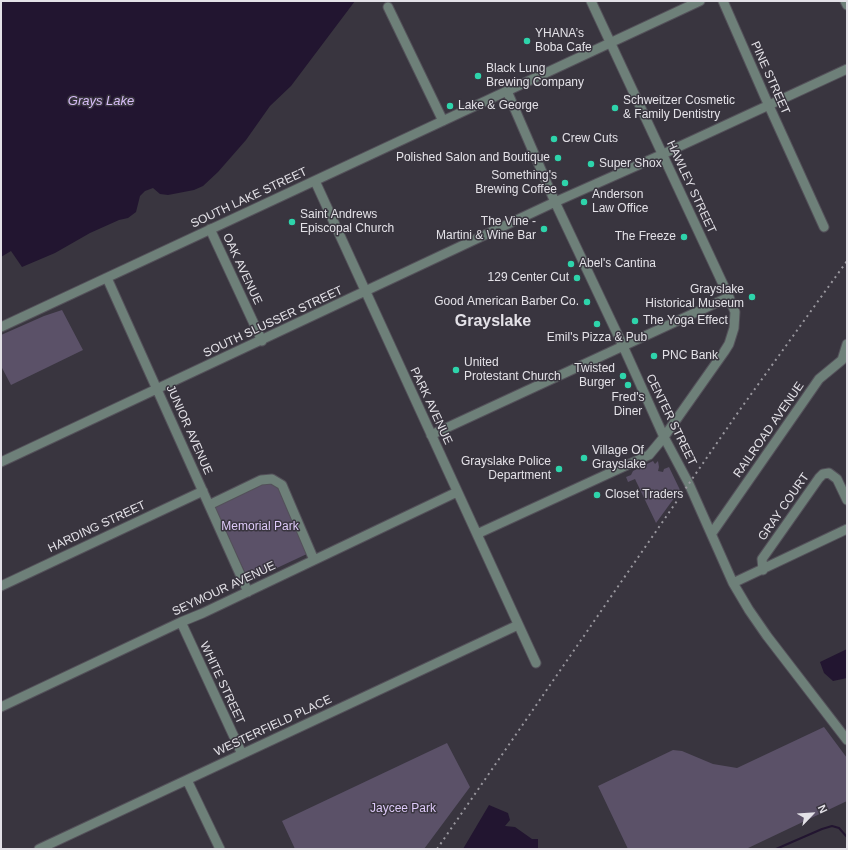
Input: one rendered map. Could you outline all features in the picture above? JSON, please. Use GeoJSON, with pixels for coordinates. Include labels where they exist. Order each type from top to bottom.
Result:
{"type":"FeatureCollection","features":[{"type":"Feature","properties":{"kind":"street","name":"HAWLEY STREET"},"geometry":{"type":"LineString","coordinates":[[591,1],[729,296],[734,312],[735,320],[729,344],[664,438]]}},
{"type":"Feature","properties":{"kind":"street","name":"SOUTH LAKE STREET"},"geometry":{"type":"LineString","coordinates":[[1,327],[700,1]]}},
{"type":"Feature","properties":{"kind":"street","name":"PINE STREET"},"geometry":{"type":"LineString","coordinates":[[723,1],[768,105],[824,226]]}},
{"type":"Feature","properties":{"kind":"street"},"geometry":{"type":"LineString","coordinates":[[845,1],[847,5]]}},
{"type":"Feature","properties":{"kind":"street"},"geometry":{"type":"LineString","coordinates":[[388,7],[443,121]]}},
{"type":"Feature","properties":{"kind":"street","name":"SOUTH SLUSSER STREET"},"geometry":{"type":"LineString","coordinates":[[1,462],[262,341],[555,202],[847,69]]}},
{"type":"Feature","properties":{"kind":"street","name":"CENTER STREET"},"geometry":{"type":"LineString","coordinates":[[507,91],[555,202],[623,346],[664,438],[712,533],[733,584],[767,636],[847,740]]}},
{"type":"Feature","properties":{"kind":"street","name":"PARK AVENUE"},"geometry":{"type":"LineString","coordinates":[[315,181],[536,663]]}},
{"type":"Feature","properties":{"kind":"street","name":"OAK AVENUE"},"geometry":{"type":"LineString","coordinates":[[210,230],[262,341]]}},
{"type":"Feature","properties":{"kind":"street","name":"JUNIOR AVENUE"},"geometry":{"type":"LineString","coordinates":[[107,278],[248,592]]}},
{"type":"Feature","properties":{"kind":"street"},"geometry":{"type":"LineString","coordinates":[[431,435],[729,296]]}},
{"type":"Feature","properties":{"kind":"street","name":"RAILROAD AVENUE"},"geometry":{"type":"LineString","coordinates":[[712,533],[819,379],[842,360],[847,344]]}},
{"type":"Feature","properties":{"kind":"street"},"geometry":{"type":"LineString","coordinates":[[477,534],[649,455],[664,438]]}},
{"type":"Feature","properties":{"kind":"street","name":"GRAY COURT"},"geometry":{"type":"LineString","coordinates":[[763,570],[762,559],[818,478],[823,474],[829,473],[837,479],[847,500]]}},
{"type":"Feature","properties":{"kind":"street"},"geometry":{"type":"LineString","coordinates":[[209,504],[261,480],[272,479],[282,485],[314,560]]}},
{"type":"Feature","properties":{"kind":"street","name":"HARDING STREET"},"geometry":{"type":"LineString","coordinates":[[1,586],[203,491]]}},
{"type":"Feature","properties":{"kind":"street","name":"SEYMOUR AVENUE"},"geometry":{"type":"LineString","coordinates":[[1,707],[248,592],[457,492]]}},
{"type":"Feature","properties":{"kind":"street"},"geometry":{"type":"LineString","coordinates":[[733,584],[846,530]]}},
{"type":"Feature","properties":{"kind":"street","name":"WHITE STREET"},"geometry":{"type":"LineString","coordinates":[[181,622],[242,754]]}},
{"type":"Feature","properties":{"kind":"street","name":"WESTERFIELD PLACE"},"geometry":{"type":"LineString","coordinates":[[39,849],[518,625]]}},
{"type":"Feature","properties":{"kind":"street"},"geometry":{"type":"LineString","coordinates":[[187,780],[220,849]]}},
{"type":"Feature","properties":{"kind":"green space"},"geometry":{"type":"Polygon","coordinates":[[[62,310],[83,350],[11,385],[1,366],[1,335],[44,316],[62,310]]]}},
{"type":"Feature","properties":{"kind":"green space"},"geometry":{"type":"Polygon","coordinates":[[[653,461],[655,464],[658,461],[658,471],[663,472],[664,469],[669,467],[680,490],[656,523],[635,479],[628,482],[626,477],[631,475],[633,471],[653,461]]]}},
{"type":"Feature","properties":{"kind":"green space","name":"Memorial Park"},"geometry":{"type":"Polygon","coordinates":[[[266,483],[273,484],[280,491],[309,553],[249,581],[216,510],[216,507],[266,483]]]}},
{"type":"Feature","properties":{"kind":"green space"},"geometry":{"type":"Polygon","coordinates":[[[824,727],[847,758],[847,801],[746,849],[628,849],[598,786],[673,750],[682,751],[713,764],[737,768],[824,727]]]}},
{"type":"Feature","properties":{"kind":"green space","name":"Jaycee Park"},"geometry":{"type":"Polygon","coordinates":[[[447,743],[470,787],[424,849],[295,849],[282,821],[447,743]]]}},
{"type":"Feature","properties":{"kind":"water","name":"Grays Lake"},"geometry":{"type":"Polygon","coordinates":[[[1,1],[355,1],[291,86],[270,106],[246,140],[218,172],[203,186],[194,190],[168,195],[160,194],[153,188],[145,191],[140,196],[136,212],[128,218],[119,220],[90,233],[55,253],[22,267],[11,251],[1,257],[1,1]]]}},
{"type":"Feature","properties":{"kind":"water"},"geometry":{"type":"Polygon","coordinates":[[[847,649],[847,678],[833,681],[824,673],[820,662],[847,649]]]}},
{"type":"Feature","properties":{"kind":"water"},"geometry":{"type":"Polygon","coordinates":[[[489,805],[508,813],[510,820],[505,826],[515,827],[532,839],[538,839],[538,849],[463,849],[489,805]]]}},
{"type":"Feature","properties":{"kind":"waterway"},"geometry":{"type":"LineString","coordinates":[[776,849],[832,826],[839,828],[847,837]]}},
{"type":"Feature","properties":{"kind":"railway"},"geometry":{"type":"LineString","coordinates":[[437,849],[739,411],[847,261]]}},
{"type":"Feature","properties":{"kind":"place","name":"YHANA’s Boba Cafe"},"geometry":{"type":"Point","coordinates":[527,41]}},
{"type":"Feature","properties":{"kind":"place","name":"Black Lung Brewing Company"},"geometry":{"type":"Point","coordinates":[478,76]}},
{"type":"Feature","properties":{"kind":"place","name":"Lake & George"},"geometry":{"type":"Point","coordinates":[450,106]}},
{"type":"Feature","properties":{"kind":"place","name":"Schweitzer Cosmetic & Family Dentistry"},"geometry":{"type":"Point","coordinates":[615,108]}},
{"type":"Feature","properties":{"kind":"place","name":"Crew Cuts"},"geometry":{"type":"Point","coordinates":[554,139]}},
{"type":"Feature","properties":{"kind":"place","name":"Polished Salon and Boutique"},"geometry":{"type":"Point","coordinates":[558,158]}},
{"type":"Feature","properties":{"kind":"place","name":"Super Shox"},"geometry":{"type":"Point","coordinates":[591,164]}},
{"type":"Feature","properties":{"kind":"place","name":"Something's Brewing Coffee"},"geometry":{"type":"Point","coordinates":[565,183]}},
{"type":"Feature","properties":{"kind":"place","name":"Anderson Law Office"},"geometry":{"type":"Point","coordinates":[584,202]}},
{"type":"Feature","properties":{"kind":"place","name":"Saint Andrews Episcopal Church"},"geometry":{"type":"Point","coordinates":[292,222]}},
{"type":"Feature","properties":{"kind":"place","name":"The Vine - Martini & Wine Bar"},"geometry":{"type":"Point","coordinates":[544,229]}},
{"type":"Feature","properties":{"kind":"place","name":"The Freeze"},"geometry":{"type":"Point","coordinates":[684,237]}},
{"type":"Feature","properties":{"kind":"place","name":"Abel's Cantina"},"geometry":{"type":"Point","coordinates":[571,264]}},
{"type":"Feature","properties":{"kind":"place","name":"129 Center Cut"},"geometry":{"type":"Point","coordinates":[577,278]}},
{"type":"Feature","properties":{"kind":"place","name":"Grayslake Historical Museum"},"geometry":{"type":"Point","coordinates":[752,297]}},
{"type":"Feature","properties":{"kind":"place","name":"Good American Barber Co."},"geometry":{"type":"Point","coordinates":[587,302]}},
{"type":"Feature","properties":{"kind":"place","name":"The Yoga Effect"},"geometry":{"type":"Point","coordinates":[635,321]}},
{"type":"Feature","properties":{"kind":"place","name":"Emil's Pizza & Pub"},"geometry":{"type":"Point","coordinates":[597,324]}},
{"type":"Feature","properties":{"kind":"place","name":"PNC Bank"},"geometry":{"type":"Point","coordinates":[654,356]}},
{"type":"Feature","properties":{"kind":"place","name":"United Protestant Church"},"geometry":{"type":"Point","coordinates":[456,370]}},
{"type":"Feature","properties":{"kind":"place","name":"Twisted Burger"},"geometry":{"type":"Point","coordinates":[623,376]}},
{"type":"Feature","properties":{"kind":"place","name":"Fred's Diner"},"geometry":{"type":"Point","coordinates":[628,385]}},
{"type":"Feature","properties":{"kind":"place","name":"Village Of Grayslake"},"geometry":{"type":"Point","coordinates":[584,458]}},
{"type":"Feature","properties":{"kind":"place","name":"Grayslake Police Department"},"geometry":{"type":"Point","coordinates":[559,469]}},
{"type":"Feature","properties":{"kind":"place","name":"Closet Traders"},"geometry":{"type":"Point","coordinates":[597,495]}},
{"type":"Feature","properties":{"kind":"district","name":"Grayslake"},"geometry":{"type":"Point","coordinates":[493,322]}}]}
